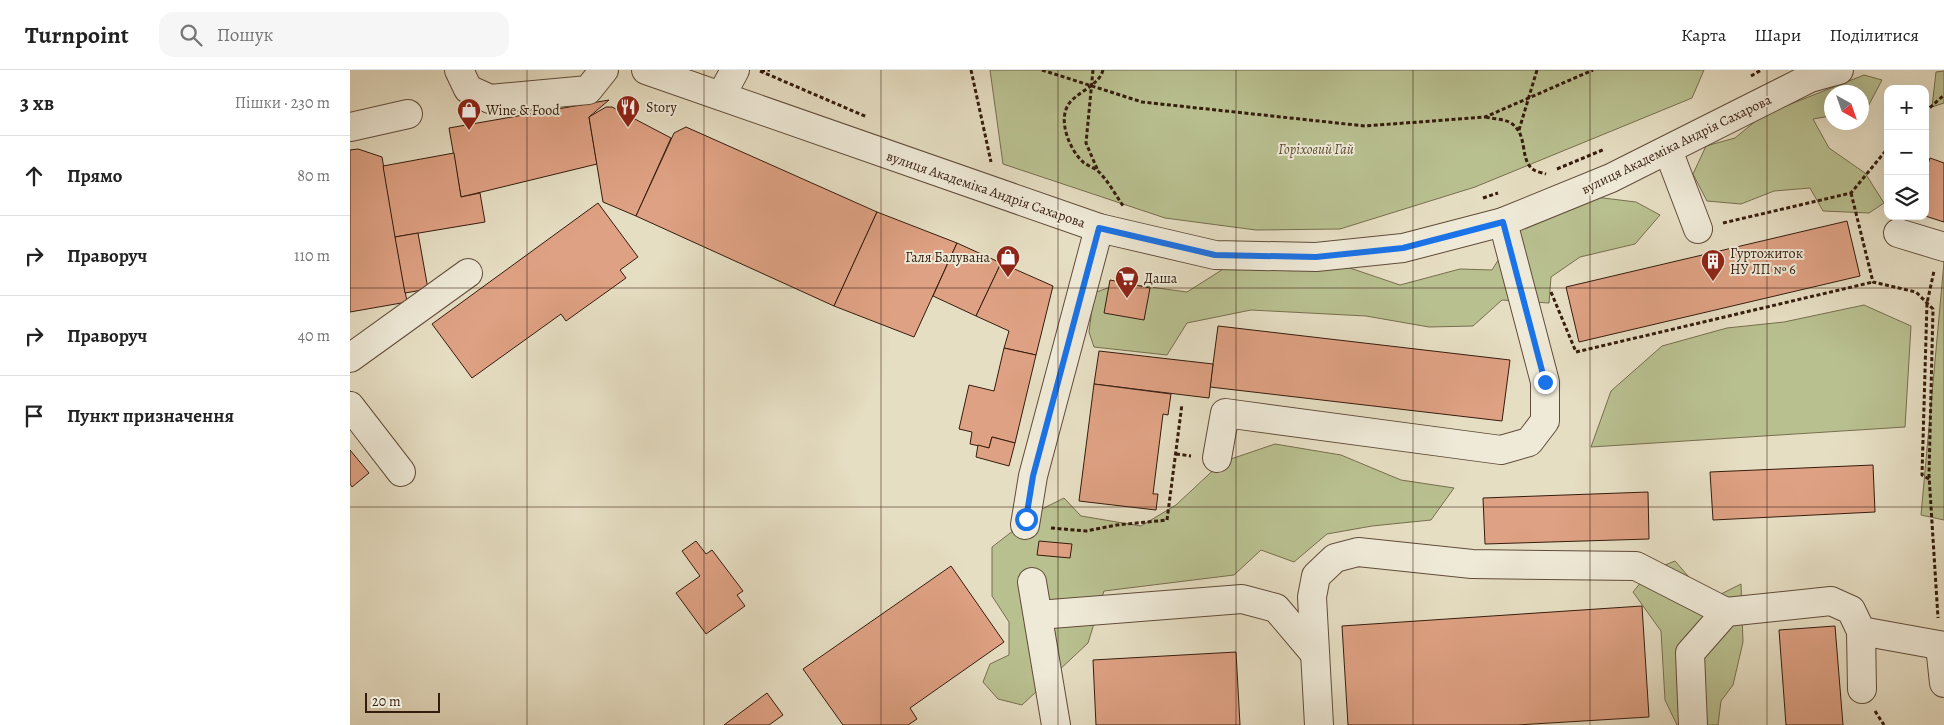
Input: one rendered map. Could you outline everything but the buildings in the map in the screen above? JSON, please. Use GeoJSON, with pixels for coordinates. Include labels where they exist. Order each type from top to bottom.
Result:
{"type":"FeatureCollection","features":[{"type":"Feature","properties":{"kind":"street"},"geometry":{"type":"LineString","coordinates":[[459,70],[468,89],[490,99],[588,90],[604,70]]}},
{"type":"Feature","properties":{"kind":"street","name":"вулиця Академіка Андрія Сахарова"},"geometry":{"type":"LineString","coordinates":[[646,70],[1099,228],[1215,255],[1316,257],[1403,248],[1503,222],[1611,178],[1810,78],[1839,70]]}},
{"type":"Feature","properties":{"kind":"street"},"geometry":{"type":"LineString","coordinates":[[721,96],[750,70]]}},
{"type":"Feature","properties":{"kind":"street"},"geometry":{"type":"LineString","coordinates":[[350,128],[408,114]]}},
{"type":"Feature","properties":{"kind":"street"},"geometry":{"type":"LineString","coordinates":[[1668,150],[1698,229]]}},
{"type":"Feature","properties":{"kind":"street"},"geometry":{"type":"LineString","coordinates":[[1217,458],[1225,413],[1501,450],[1529,442],[1544,421],[1545,382],[1503,222]]}},
{"type":"Feature","properties":{"kind":"street"},"geometry":{"type":"LineString","coordinates":[[1025,525],[1033,476],[1099,228]]}},
{"type":"Feature","properties":{"kind":"street"},"geometry":{"type":"LineString","coordinates":[[1898,234],[1944,247]]}},
{"type":"Feature","properties":{"kind":"street"},"geometry":{"type":"LineString","coordinates":[[350,358],[468,273]]}},
{"type":"Feature","properties":{"kind":"street"},"geometry":{"type":"LineString","coordinates":[[350,406],[401,472]]}},
{"type":"Feature","properties":{"kind":"street"},"geometry":{"type":"LineString","coordinates":[[1319,725],[1312,598],[1316,576],[1335,558],[1358,552],[1472,564],[1636,566],[1726,612],[1831,601],[1851,610],[1861,631],[1862,689]]}},
{"type":"Feature","properties":{"kind":"street"},"geometry":{"type":"LineString","coordinates":[[1032,582],[1056,725]]}},
{"type":"Feature","properties":{"kind":"street"},"geometry":{"type":"LineString","coordinates":[[1038,615],[1242,599],[1276,608],[1315,654]]}},
{"type":"Feature","properties":{"kind":"street"},"geometry":{"type":"LineString","coordinates":[[1693,725],[1690,652],[1726,612]]}},
{"type":"Feature","properties":{"kind":"street"},"geometry":{"type":"LineString","coordinates":[[1861,631],[1942,646],[1944,683]]}},
{"type":"Feature","properties":{"kind":"path"},"geometry":{"type":"LineString","coordinates":[[750,70],[770,70]]}},
{"type":"Feature","properties":{"kind":"path"},"geometry":{"type":"LineString","coordinates":[[750,70],[868,117]]}},
{"type":"Feature","properties":{"kind":"path"},"geometry":{"type":"LineString","coordinates":[[971,70],[993,171]]}},
{"type":"Feature","properties":{"kind":"path"},"geometry":{"type":"LineString","coordinates":[[1042,70],[1142,102],[1365,126],[1485,117],[1509,122],[1519,130],[1524,141],[1527,161],[1534,170],[1546,174]]}},
{"type":"Feature","properties":{"kind":"path"},"geometry":{"type":"LineString","coordinates":[[1093,70],[1086,143],[1098,171],[1128,212],[1119,209]]}},
{"type":"Feature","properties":{"kind":"path"},"geometry":{"type":"LineString","coordinates":[[1098,171],[1076,154],[1064,123],[1068,105],[1091,86],[1103,70]]}},
{"type":"Feature","properties":{"kind":"path"},"geometry":{"type":"LineString","coordinates":[[1519,130],[1537,70]]}},
{"type":"Feature","properties":{"kind":"path"},"geometry":{"type":"LineString","coordinates":[[1485,117],[1593,70]]}},
{"type":"Feature","properties":{"kind":"path"},"geometry":{"type":"LineString","coordinates":[[1744,80],[1761,70]]}},
{"type":"Feature","properties":{"kind":"path"},"geometry":{"type":"LineString","coordinates":[[1929,108],[1944,95]]}},
{"type":"Feature","properties":{"kind":"path"},"geometry":{"type":"LineString","coordinates":[[1538,177],[1606,149]]}},
{"type":"Feature","properties":{"kind":"path"},"geometry":{"type":"LineString","coordinates":[[1698,229],[1851,193],[1884,153]]}},
{"type":"Feature","properties":{"kind":"path"},"geometry":{"type":"LineString","coordinates":[[1478,199],[1504,191]]}},
{"type":"Feature","properties":{"kind":"path"},"geometry":{"type":"LineString","coordinates":[[1851,193],[1873,282]]}},
{"type":"Feature","properties":{"kind":"path"},"geometry":{"type":"LineString","coordinates":[[1929,479],[1922,475],[1927,303],[1933,274]]}},
{"type":"Feature","properties":{"kind":"path"},"geometry":{"type":"LineString","coordinates":[[1549,289],[1576,352],[1873,282],[1916,292],[1933,309],[1929,479],[1942,646]]}},
{"type":"Feature","properties":{"kind":"path"},"geometry":{"type":"LineString","coordinates":[[1025,525],[1086,531],[1117,525],[1167,520],[1182,404]]}},
{"type":"Feature","properties":{"kind":"green space","name":"Горіховий Гай"},"geometry":{"type":"Polygon","coordinates":[[[990,70],[1704,70],[1692,98],[1475,187],[1340,229],[1256,230],[1165,218],[1003,164],[990,70]]]}},
{"type":"Feature","properties":{"kind":"green space"},"geometry":{"type":"Polygon","coordinates":[[[1944,71],[1944,103],[1932,107],[1936,72],[1944,71]]]}},
{"type":"Feature","properties":{"kind":"green space"},"geometry":{"type":"Polygon","coordinates":[[[1864,75],[1882,80],[1869,104],[1869,85],[1839,85],[1864,75]]]}},
{"type":"Feature","properties":{"kind":"green space"},"geometry":{"type":"Polygon","coordinates":[[[1824,91],[1824,117],[1813,119],[1829,148],[1865,173],[1884,203],[1869,213],[1823,211],[1810,188],[1774,191],[1741,204],[1707,201],[1693,174],[1706,146],[1735,138],[1763,115],[1824,91]]]}},
{"type":"Feature","properties":{"kind":"green space"},"geometry":{"type":"Polygon","coordinates":[[[1595,197],[1636,202],[1660,215],[1635,244],[1580,257],[1551,277],[1549,303],[1502,300],[1473,326],[1429,327],[1366,316],[1251,310],[1187,323],[1167,355],[1094,347],[1089,332],[1094,293],[1121,283],[1187,292],[1228,266],[1347,267],[1400,285],[1460,269],[1492,270],[1517,230],[1595,197]]]}},
{"type":"Feature","properties":{"kind":"green space"},"geometry":{"type":"Polygon","coordinates":[[[1944,262],[1944,520],[1921,515],[1944,262]]]}},
{"type":"Feature","properties":{"kind":"green space"},"geometry":{"type":"Polygon","coordinates":[[[1864,305],[1911,326],[1905,427],[1591,447],[1611,391],[1662,346],[1727,328],[1784,322],[1864,305]]]}},
{"type":"Feature","properties":{"kind":"green space"},"geometry":{"type":"Polygon","coordinates":[[[1275,444],[1341,455],[1401,480],[1454,488],[1431,520],[1372,526],[1327,534],[1294,562],[1261,550],[1234,575],[1104,591],[1088,643],[1022,705],[998,699],[983,682],[990,664],[1009,655],[1009,622],[992,596],[992,547],[1040,510],[1064,498],[1081,516],[1141,526],[1176,505],[1222,462],[1275,444]]]}},
{"type":"Feature","properties":{"kind":"green space"},"geometry":{"type":"Polygon","coordinates":[[[1675,561],[1709,600],[1741,584],[1743,642],[1733,685],[1721,701],[1718,725],[1677,725],[1665,700],[1661,631],[1633,592],[1650,571],[1675,561]]]}},
{"type":"Feature","properties":{"kind":"place","name":"Story"},"geometry":{"type":"Point","coordinates":[628,128]}},
{"type":"Feature","properties":{"kind":"place","name":"Wine & Food"},"geometry":{"type":"Point","coordinates":[469,131]}},
{"type":"Feature","properties":{"kind":"place","name":"Галя Балувана"},"geometry":{"type":"Point","coordinates":[1008,278]}},
{"type":"Feature","properties":{"kind":"place","name":"Гуртожиток НУ ЛП № 6"},"geometry":{"type":"Point","coordinates":[1713,282]}},
{"type":"Feature","properties":{"kind":"place","name":"Даша"},"geometry":{"type":"Point","coordinates":[1127,299]}},
{"type":"Feature","properties":{"kind":"route"},"geometry":{"type":"LineString","coordinates":[[1026,519],[1033,476],[1099,228],[1215,255],[1316,257],[1403,248],[1503,222],[1545,382]]}}]}
